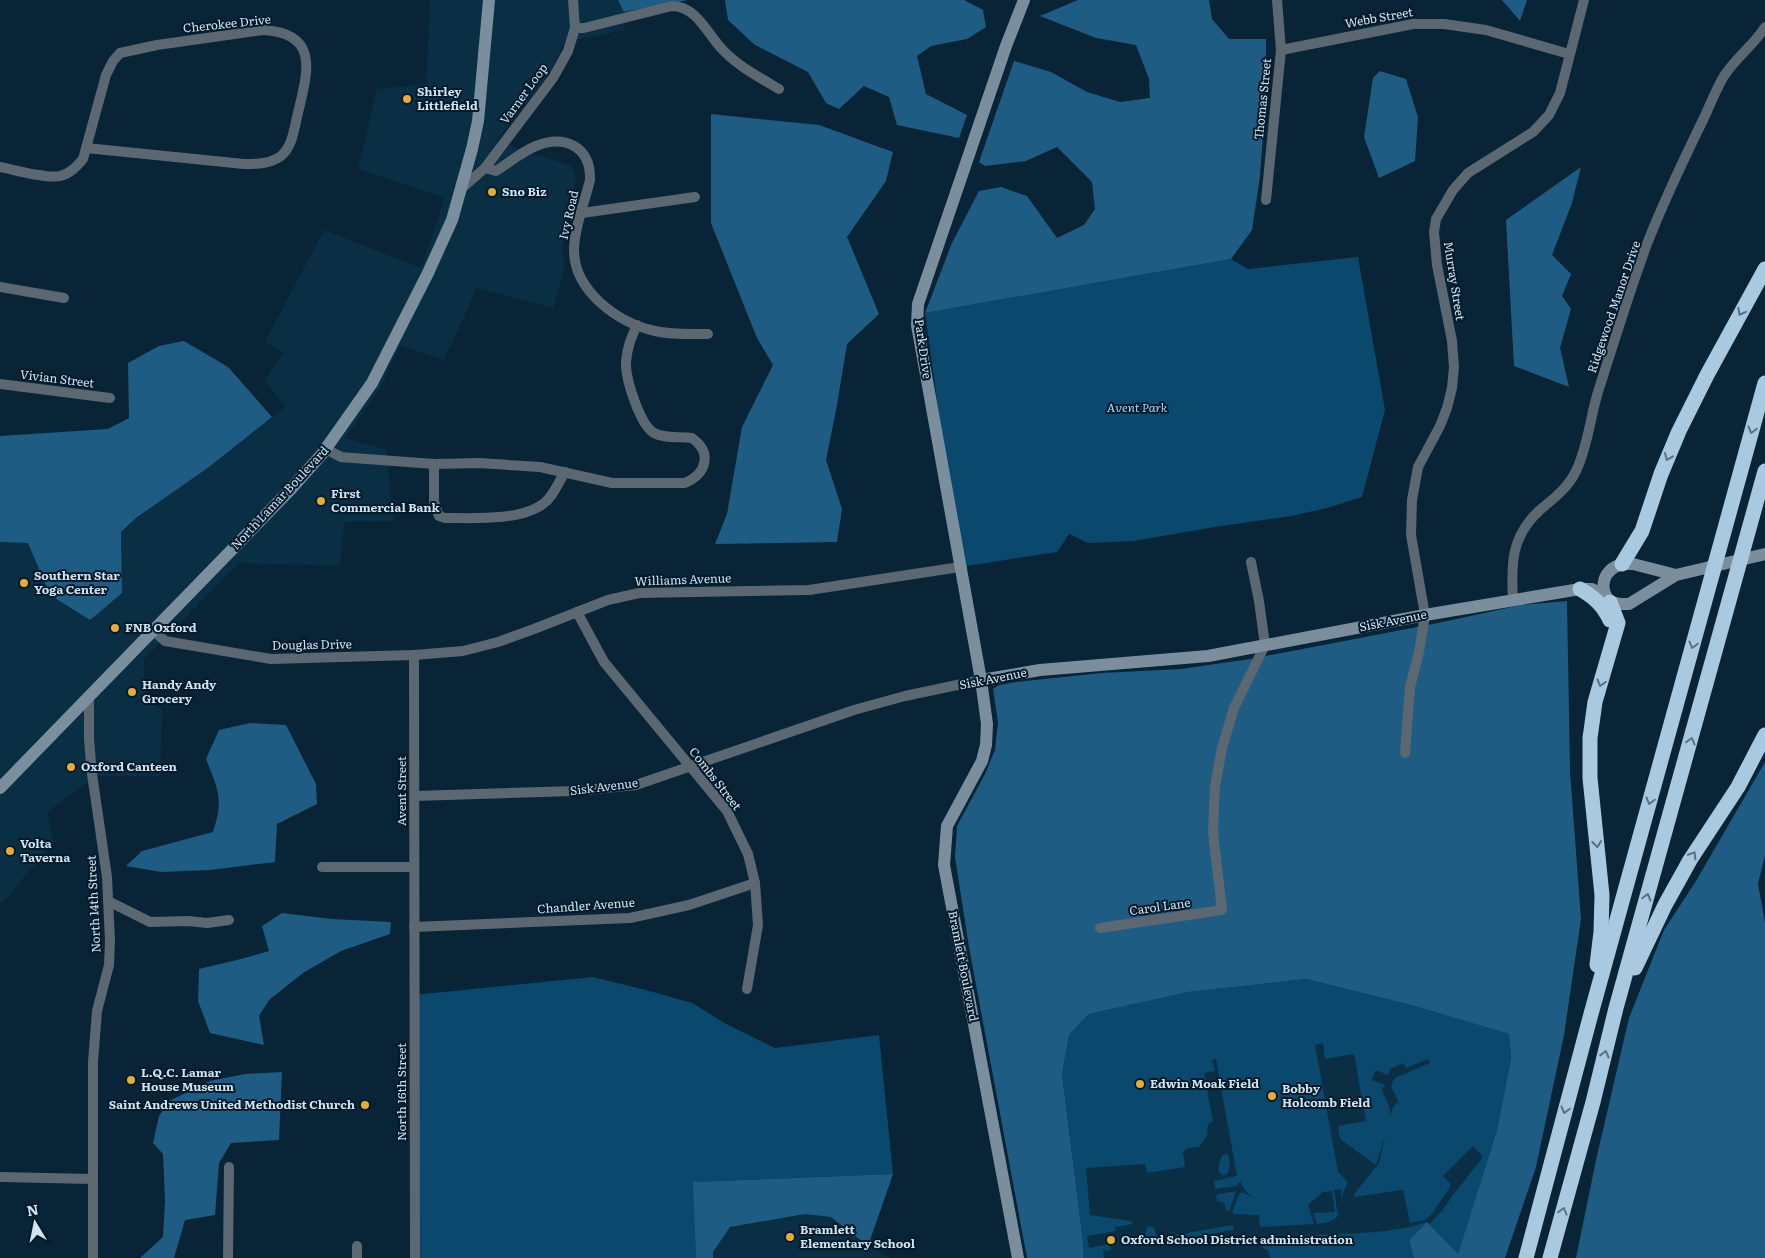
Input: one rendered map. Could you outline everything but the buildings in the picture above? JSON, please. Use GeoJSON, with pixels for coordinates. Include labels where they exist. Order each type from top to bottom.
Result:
{"type":"FeatureCollection","features":[{"type":"Feature","properties":{"kind":"highway"},"geometry":{"type":"LineString","coordinates":[[1622,564],[1642,531],[1661,474],[1683,423],[1765,269]]}},
{"type":"Feature","properties":{"kind":"highway"},"geometry":{"type":"LineString","coordinates":[[1526,1258],[1591,1014],[1765,383]]}},
{"type":"Feature","properties":{"kind":"highway"},"geometry":{"type":"LineString","coordinates":[[1550,1258],[1593,1102],[1616,1008],[1765,470]]}},
{"type":"Feature","properties":{"kind":"highway"},"geometry":{"type":"LineString","coordinates":[[1580,589],[1601,604],[1607,614],[1614,636]]}},
{"type":"Feature","properties":{"kind":"highway"},"geometry":{"type":"LineString","coordinates":[[1591,1014],[1601,932],[1602,895],[1590,778],[1590,738],[1595,702],[1618,623],[1608,599]]}},
{"type":"Feature","properties":{"kind":"highway"},"geometry":{"type":"LineString","coordinates":[[1616,1008],[1665,905],[1690,860],[1738,787],[1765,735]]}},
{"type":"Feature","properties":{"kind":"street","name":"North Lamar Boulevard"},"geometry":{"type":"LineString","coordinates":[[0,788],[291,489],[326,449],[372,383],[393,345],[440,247],[452,220],[462,188],[478,121],[489,0]]}},
{"type":"Feature","properties":{"kind":"street","name":"Varner Loop"},"geometry":{"type":"LineString","coordinates":[[462,188],[485,168],[553,78],[568,51],[575,28],[573,0]]}},
{"type":"Feature","properties":{"kind":"street","name":"Park Drive"},"geometry":{"type":"LineString","coordinates":[[981,680],[917,325],[918,304],[1006,46],[1024,0]]}},
{"type":"Feature","properties":{"kind":"street","name":"Thomas Street"},"geometry":{"type":"LineString","coordinates":[[1266,200],[1280,50],[1277,0]]}},
{"type":"Feature","properties":{"kind":"street","name":"Murray Street"},"geometry":{"type":"LineString","coordinates":[[1405,753],[1410,687],[1419,652],[1425,615],[1411,535],[1412,500],[1418,468],[1440,426],[1447,408],[1452,388],[1454,367],[1452,342],[1437,265],[1434,232],[1436,219],[1453,190],[1468,173],[1533,132],[1550,116],[1560,93],[1584,0]]}},
{"type":"Feature","properties":{"kind":"street"},"geometry":{"type":"LineString","coordinates":[[575,28],[584,28],[672,6],[683,8],[697,18],[721,48],[758,77],[778,89]]}},
{"type":"Feature","properties":{"kind":"street","name":"Webb Street"},"geometry":{"type":"LineString","coordinates":[[1280,50],[1413,24],[1444,24],[1486,30],[1569,54]]}},
{"type":"Feature","properties":{"kind":"street","name":"Ridgewood Manor Drive"},"geometry":{"type":"LineString","coordinates":[[1513,600],[1511,570],[1515,549],[1524,528],[1538,512],[1561,492],[1575,473],[1584,452],[1598,394],[1646,250],[1682,163],[1725,76],[1740,56],[1758,38],[1765,27]]}},
{"type":"Feature","properties":{"kind":"street","name":"Cherokee Drive"},"geometry":{"type":"LineString","coordinates":[[0,167],[48,176],[60,176],[75,168],[83,159],[86,148],[109,68],[113,60],[120,54],[157,45],[263,30],[279,31],[288,34],[297,41],[304,51],[308,61],[306,79],[290,144],[282,155],[272,161],[261,164],[244,164],[86,148]]}},
{"type":"Feature","properties":{"kind":"street","name":"Ivy Road"},"geometry":{"type":"LineString","coordinates":[[485,168],[496,171],[524,151],[542,144],[558,142],[577,147],[588,162],[590,180],[575,236],[574,252],[581,276],[595,298],[612,312],[636,325],[670,334],[708,334]]}},
{"type":"Feature","properties":{"kind":"street"},"geometry":{"type":"LineString","coordinates":[[582,213],[695,197]]}},
{"type":"Feature","properties":{"kind":"street"},"geometry":{"type":"LineString","coordinates":[[0,287],[64,298]]}},
{"type":"Feature","properties":{"kind":"street"},"geometry":{"type":"LineString","coordinates":[[326,449],[340,457],[434,464],[505,464],[540,467],[612,483],[685,483],[695,479],[701,473],[705,457],[703,450],[692,438],[657,434],[646,426],[641,418],[626,365],[628,345],[636,325]]}},
{"type":"Feature","properties":{"kind":"street","name":"Vivian Street"},"geometry":{"type":"LineString","coordinates":[[0,384],[110,398]]}},
{"type":"Feature","properties":{"kind":"street"},"geometry":{"type":"LineString","coordinates":[[434,464],[434,502],[439,516],[445,518],[507,516],[528,511],[542,504],[552,493],[564,472]]}},
{"type":"Feature","properties":{"kind":"street","name":"Sisk Avenue"},"geometry":{"type":"LineString","coordinates":[[415,796],[599,790],[636,784],[691,767],[854,710],[905,696],[981,680],[1040,670],[1208,656],[1425,615],[1580,589],[1592,588],[1608,599],[1620,604],[1630,604],[1676,575],[1765,554]]}},
{"type":"Feature","properties":{"kind":"street"},"geometry":{"type":"LineString","coordinates":[[1251,562],[1265,645]]}},
{"type":"Feature","properties":{"kind":"street","name":"Sisk Avenue"},"geometry":{"type":"LineString","coordinates":[[1580,589],[1605,576],[1610,570],[1622,564],[1633,564],[1676,575]]}},
{"type":"Feature","properties":{"kind":"street","name":"Williams Avenue"},"geometry":{"type":"LineString","coordinates":[[414,655],[463,650],[498,642],[608,600],[639,593],[809,590],[960,567]]}},
{"type":"Feature","properties":{"kind":"street"},"geometry":{"type":"LineString","coordinates":[[1605,576],[1603,589],[1608,599]]}},
{"type":"Feature","properties":{"kind":"street","name":"Combs Street"},"geometry":{"type":"LineString","coordinates":[[578,612],[604,662],[727,811],[748,854],[755,884],[758,930],[747,989]]}},
{"type":"Feature","properties":{"kind":"street","name":"Douglas Drive"},"geometry":{"type":"LineString","coordinates":[[154,631],[165,641],[271,659],[414,655]]}},
{"type":"Feature","properties":{"kind":"street","name":"Carol Lane"},"geometry":{"type":"LineString","coordinates":[[1100,928],[1222,910],[1213,832],[1215,786],[1222,748],[1234,708],[1265,645]]}},
{"type":"Feature","properties":{"kind":"street","name":"Avent Street"},"geometry":{"type":"LineString","coordinates":[[414,655],[414,927]]}},
{"type":"Feature","properties":{"kind":"street","name":"Bramlett Boulevard"},"geometry":{"type":"LineString","coordinates":[[981,680],[987,724],[986,745],[982,761],[947,826],[944,865],[1018,1258]]}},
{"type":"Feature","properties":{"kind":"street","name":"North 14th Street"},"geometry":{"type":"LineString","coordinates":[[89,697],[89,739],[92,774],[107,877],[110,941],[109,965],[97,1011],[93,1062],[93,1258]]}},
{"type":"Feature","properties":{"kind":"street"},"geometry":{"type":"LineString","coordinates":[[322,867],[414,866]]}},
{"type":"Feature","properties":{"kind":"street","name":"Chandler Avenue"},"geometry":{"type":"LineString","coordinates":[[414,927],[630,918],[689,905],[755,884]]}},
{"type":"Feature","properties":{"kind":"street"},"geometry":{"type":"LineString","coordinates":[[108,902],[150,922],[188,921],[207,923],[229,920]]}},
{"type":"Feature","properties":{"kind":"street","name":"North 16th Street"},"geometry":{"type":"LineString","coordinates":[[414,927],[415,1258]]}},
{"type":"Feature","properties":{"kind":"street"},"geometry":{"type":"LineString","coordinates":[[228,1258],[229,1167]]}},
{"type":"Feature","properties":{"kind":"street"},"geometry":{"type":"LineString","coordinates":[[0,1177],[93,1179]]}},
{"type":"Feature","properties":{"kind":"street"},"geometry":{"type":"LineString","coordinates":[[357,1246],[357,1258]]}},
{"type":"Feature","properties":{"kind":"shaded area"},"geometry":{"type":"Polygon","coordinates":[[[430,0],[618,0],[624,12],[624,30],[578,39],[563,45],[548,76],[496,141],[572,166],[576,178],[562,245],[565,267],[553,308],[477,288],[444,360],[400,345],[381,387],[345,438],[386,449],[394,521],[344,522],[340,566],[239,563],[144,659],[145,699],[162,710],[160,776],[97,776],[47,812],[54,841],[2,904],[0,901],[0,542],[28,543],[50,595],[122,593],[121,532],[136,518],[209,467],[285,407],[265,380],[283,353],[265,342],[324,230],[421,268],[445,198],[358,169],[377,89],[426,84],[430,0]]]}},
{"type":"Feature","properties":{"kind":"shaded area"},"geometry":{"type":"Polygon","coordinates":[[[618,0],[688,0],[624,12],[618,0]]]}},
{"type":"Feature","properties":{"kind":"shaded area"},"geometry":{"type":"Polygon","coordinates":[[[725,0],[964,0],[983,10],[986,27],[967,39],[931,46],[917,56],[926,94],[967,115],[959,138],[897,125],[889,97],[864,86],[839,109],[826,103],[808,72],[755,45],[728,20],[725,0]]]}},
{"type":"Feature","properties":{"kind":"shaded area"},"geometry":{"type":"Polygon","coordinates":[[[1078,0],[1209,0],[1212,19],[1229,39],[1266,39],[1266,94],[1260,176],[1252,230],[1231,259],[925,313],[952,243],[979,191],[1001,187],[1027,196],[1057,238],[1084,225],[1095,209],[1092,182],[1057,147],[1026,161],[985,166],[979,162],[1014,61],[1051,72],[1087,92],[1120,102],[1150,98],[1149,79],[1136,45],[1096,38],[1040,16],[1078,0]]]}},
{"type":"Feature","properties":{"kind":"shaded area"},"geometry":{"type":"Polygon","coordinates":[[[1502,0],[1527,0],[1520,21],[1502,0]]]}},
{"type":"Feature","properties":{"kind":"shaded area"},"geometry":{"type":"Polygon","coordinates":[[[1380,71],[1406,79],[1418,117],[1415,161],[1379,178],[1364,137],[1373,78],[1380,71]]]}},
{"type":"Feature","properties":{"kind":"shaded area"},"geometry":{"type":"Polygon","coordinates":[[[711,114],[819,125],[893,152],[886,181],[847,237],[879,314],[847,344],[826,460],[842,509],[837,542],[715,544],[727,514],[742,427],[773,365],[757,338],[711,223],[711,114]]]}},
{"type":"Feature","properties":{"kind":"shaded area"},"geometry":{"type":"Polygon","coordinates":[[[1581,167],[1572,203],[1552,255],[1571,274],[1562,296],[1571,309],[1560,348],[1569,387],[1514,366],[1506,220],[1581,167]]]}},
{"type":"Feature","properties":{"kind":"shaded area"},"geometry":{"type":"Polygon","coordinates":[[[184,341],[228,367],[272,417],[209,467],[136,518],[121,532],[122,593],[90,620],[50,595],[28,543],[0,542],[0,436],[108,429],[129,418],[128,363],[159,346],[184,341]]]}},
{"type":"Feature","properties":{"kind":"shaded area"},"geometry":{"type":"Polygon","coordinates":[[[1567,601],[1570,772],[1581,919],[1564,1035],[1536,1167],[1505,1258],[1414,1258],[1409,1240],[1427,1222],[1458,1254],[1497,1130],[1511,1058],[1509,1034],[1411,1005],[1306,979],[1188,992],[1089,1014],[1069,1035],[1062,1074],[1083,1242],[1083,1258],[1027,1258],[969,947],[955,857],[957,826],[985,774],[995,750],[998,722],[993,689],[999,685],[1016,682],[1102,673],[1181,669],[1250,659],[1521,605],[1567,601]]]}},
{"type":"Feature","properties":{"kind":"shaded area"},"geometry":{"type":"Polygon","coordinates":[[[250,723],[286,725],[316,784],[317,804],[277,824],[275,862],[210,870],[161,872],[126,866],[142,851],[213,832],[219,802],[214,779],[206,759],[219,730],[250,723]]]}},
{"type":"Feature","properties":{"kind":"shaded area"},"geometry":{"type":"Polygon","coordinates":[[[1765,762],[1765,855],[1758,884],[1765,923],[1765,1258],[1576,1258],[1596,1160],[1629,1018],[1664,930],[1696,881],[1765,762]]]}},
{"type":"Feature","properties":{"kind":"shaded area"},"geometry":{"type":"Polygon","coordinates":[[[282,913],[331,919],[391,922],[390,934],[341,951],[303,973],[269,1000],[259,1016],[264,1045],[210,1033],[198,1001],[199,969],[269,951],[262,926],[282,913]]]}},
{"type":"Feature","properties":{"kind":"shaded area"},"geometry":{"type":"Polygon","coordinates":[[[1089,1014],[1511,1058],[1457,1258],[1035,1258],[1083,1242],[1072,1164],[1089,1014]]]}},
{"type":"Feature","properties":{"kind":"shaded area"},"geometry":{"type":"Polygon","coordinates":[[[282,1072],[279,1140],[231,1143],[219,1163],[215,1215],[185,1220],[174,1258],[140,1258],[163,1237],[165,1201],[163,1154],[153,1143],[159,1116],[169,1101],[210,1081],[245,1074],[282,1072]]]}},
{"type":"Feature","properties":{"kind":"shaded area"},"geometry":{"type":"Polygon","coordinates":[[[893,1174],[868,1246],[831,1217],[805,1214],[730,1227],[713,1252],[713,1258],[696,1258],[693,1182],[893,1174]]]}},
{"type":"Feature","properties":{"kind":"shaded area","name":"Bramlett Elementary School"},"geometry":{"type":"Polygon","coordinates":[[[805,1214],[832,1217],[868,1246],[890,1258],[713,1258],[713,1252],[729,1227],[805,1214]]]}},
{"type":"Feature","properties":{"kind":"green space","name":"Avent Park"},"geometry":{"type":"Polygon","coordinates":[[[1358,257],[1385,410],[1362,497],[1327,508],[1291,516],[1133,541],[1088,543],[1069,534],[1057,552],[960,567],[925,313],[1231,259],[1248,269],[1358,257]]]}},
{"type":"Feature","properties":{"kind":"green space"},"geometry":{"type":"Polygon","coordinates":[[[593,977],[692,1003],[728,1025],[775,1048],[879,1035],[893,1174],[694,1182],[696,1258],[415,1258],[414,995],[593,977]]]}},
{"type":"Feature","properties":{"kind":"green space"},"geometry":{"type":"Polygon","coordinates":[[[1306,979],[1411,1005],[1509,1034],[1511,1058],[1497,1130],[1458,1255],[1429,1224],[1442,1211],[1483,1157],[1473,1146],[1443,1176],[1450,1183],[1450,1187],[1432,1214],[1425,1220],[1410,1223],[1403,1190],[1354,1197],[1355,1193],[1379,1163],[1385,1136],[1376,1165],[1340,1139],[1338,1126],[1366,1121],[1354,1054],[1325,1059],[1323,1043],[1315,1045],[1338,1172],[1348,1182],[1342,1199],[1341,1189],[1334,1190],[1338,1216],[1336,1218],[1326,1223],[1317,1224],[1313,1213],[1335,1212],[1332,1191],[1323,1192],[1308,1205],[1314,1224],[1260,1227],[1259,1215],[1234,1214],[1232,1212],[1239,1194],[1243,1192],[1253,1198],[1244,1189],[1240,1181],[1237,1186],[1215,1189],[1214,1181],[1237,1176],[1216,1059],[1212,1060],[1215,1071],[1204,1073],[1213,1122],[1210,1122],[1207,1128],[1208,1134],[1199,1147],[1188,1148],[1183,1152],[1185,1167],[1147,1173],[1145,1164],[1086,1168],[1090,1215],[1131,1221],[1133,1224],[1115,1227],[1116,1231],[1087,1236],[1089,1248],[1110,1244],[1111,1250],[1103,1251],[1104,1258],[1083,1258],[1083,1242],[1062,1074],[1069,1035],[1089,1014],[1187,992],[1306,979]],[[1428,1059],[1406,1068],[1404,1063],[1390,1069],[1388,1075],[1376,1070],[1372,1080],[1385,1085],[1382,1090],[1390,1109],[1390,1116],[1397,1102],[1400,1105],[1391,1086],[1395,1078],[1430,1063],[1428,1059]]]}},
{"type":"Feature","properties":{"kind":"green space"},"geometry":{"type":"Polygon","coordinates":[[[1228,1154],[1230,1162],[1228,1172],[1226,1175],[1223,1175],[1219,1172],[1219,1164],[1222,1155],[1228,1154]]]}},
{"type":"Feature","properties":{"kind":"green space"},"geometry":{"type":"Polygon","coordinates":[[[1236,1191],[1230,1210],[1227,1211],[1224,1203],[1221,1201],[1217,1202],[1216,1195],[1236,1191]]]}},
{"type":"Feature","properties":{"kind":"green space"},"geometry":{"type":"Polygon","coordinates":[[[1427,1222],[1409,1240],[1414,1258],[1270,1258],[1268,1250],[1262,1246],[1263,1242],[1269,1241],[1272,1246],[1274,1244],[1269,1239],[1386,1231],[1427,1222]]]}},
{"type":"Feature","properties":{"kind":"green space"},"geometry":{"type":"Polygon","coordinates":[[[1233,1225],[1233,1230],[1151,1245],[1147,1241],[1145,1234],[1148,1226],[1154,1227],[1157,1238],[1233,1225]]]}},
{"type":"Feature","properties":{"kind":"place","name":"Shirley Littlefield"},"geometry":{"type":"Point","coordinates":[407,99]}},
{"type":"Feature","properties":{"kind":"place","name":"Sno Biz"},"geometry":{"type":"Point","coordinates":[492,192]}},
{"type":"Feature","properties":{"kind":"place","name":"First Commercial Bank"},"geometry":{"type":"Point","coordinates":[321,501]}},
{"type":"Feature","properties":{"kind":"place","name":"Southern Star Yoga Center"},"geometry":{"type":"Point","coordinates":[24,583]}},
{"type":"Feature","properties":{"kind":"place","name":"FNB Oxford"},"geometry":{"type":"Point","coordinates":[115,628]}},
{"type":"Feature","properties":{"kind":"place","name":"Handy Andy Grocery"},"geometry":{"type":"Point","coordinates":[132,692]}},
{"type":"Feature","properties":{"kind":"place","name":"Oxford Canteen"},"geometry":{"type":"Point","coordinates":[71,767]}},
{"type":"Feature","properties":{"kind":"place","name":"Volta Taverna"},"geometry":{"type":"Point","coordinates":[10,851]}},
{"type":"Feature","properties":{"kind":"place","name":"L.Q.C. Lamar House Museum"},"geometry":{"type":"Point","coordinates":[131,1080]}},
{"type":"Feature","properties":{"kind":"place","name":"Edwin Moak Field"},"geometry":{"type":"Point","coordinates":[1140,1084]}},
{"type":"Feature","properties":{"kind":"place","name":"Bobby Holcomb Field"},"geometry":{"type":"Point","coordinates":[1272,1096]}},
{"type":"Feature","properties":{"kind":"place","name":"Saint Andrews United Methodist Church"},"geometry":{"type":"Point","coordinates":[365,1105]}},
{"type":"Feature","properties":{"kind":"place","name":"Bramlett Elementary School"},"geometry":{"type":"Point","coordinates":[790,1237]}},
{"type":"Feature","properties":{"kind":"place","name":"Oxford School District administration"},"geometry":{"type":"Point","coordinates":[1111,1240]}}]}
